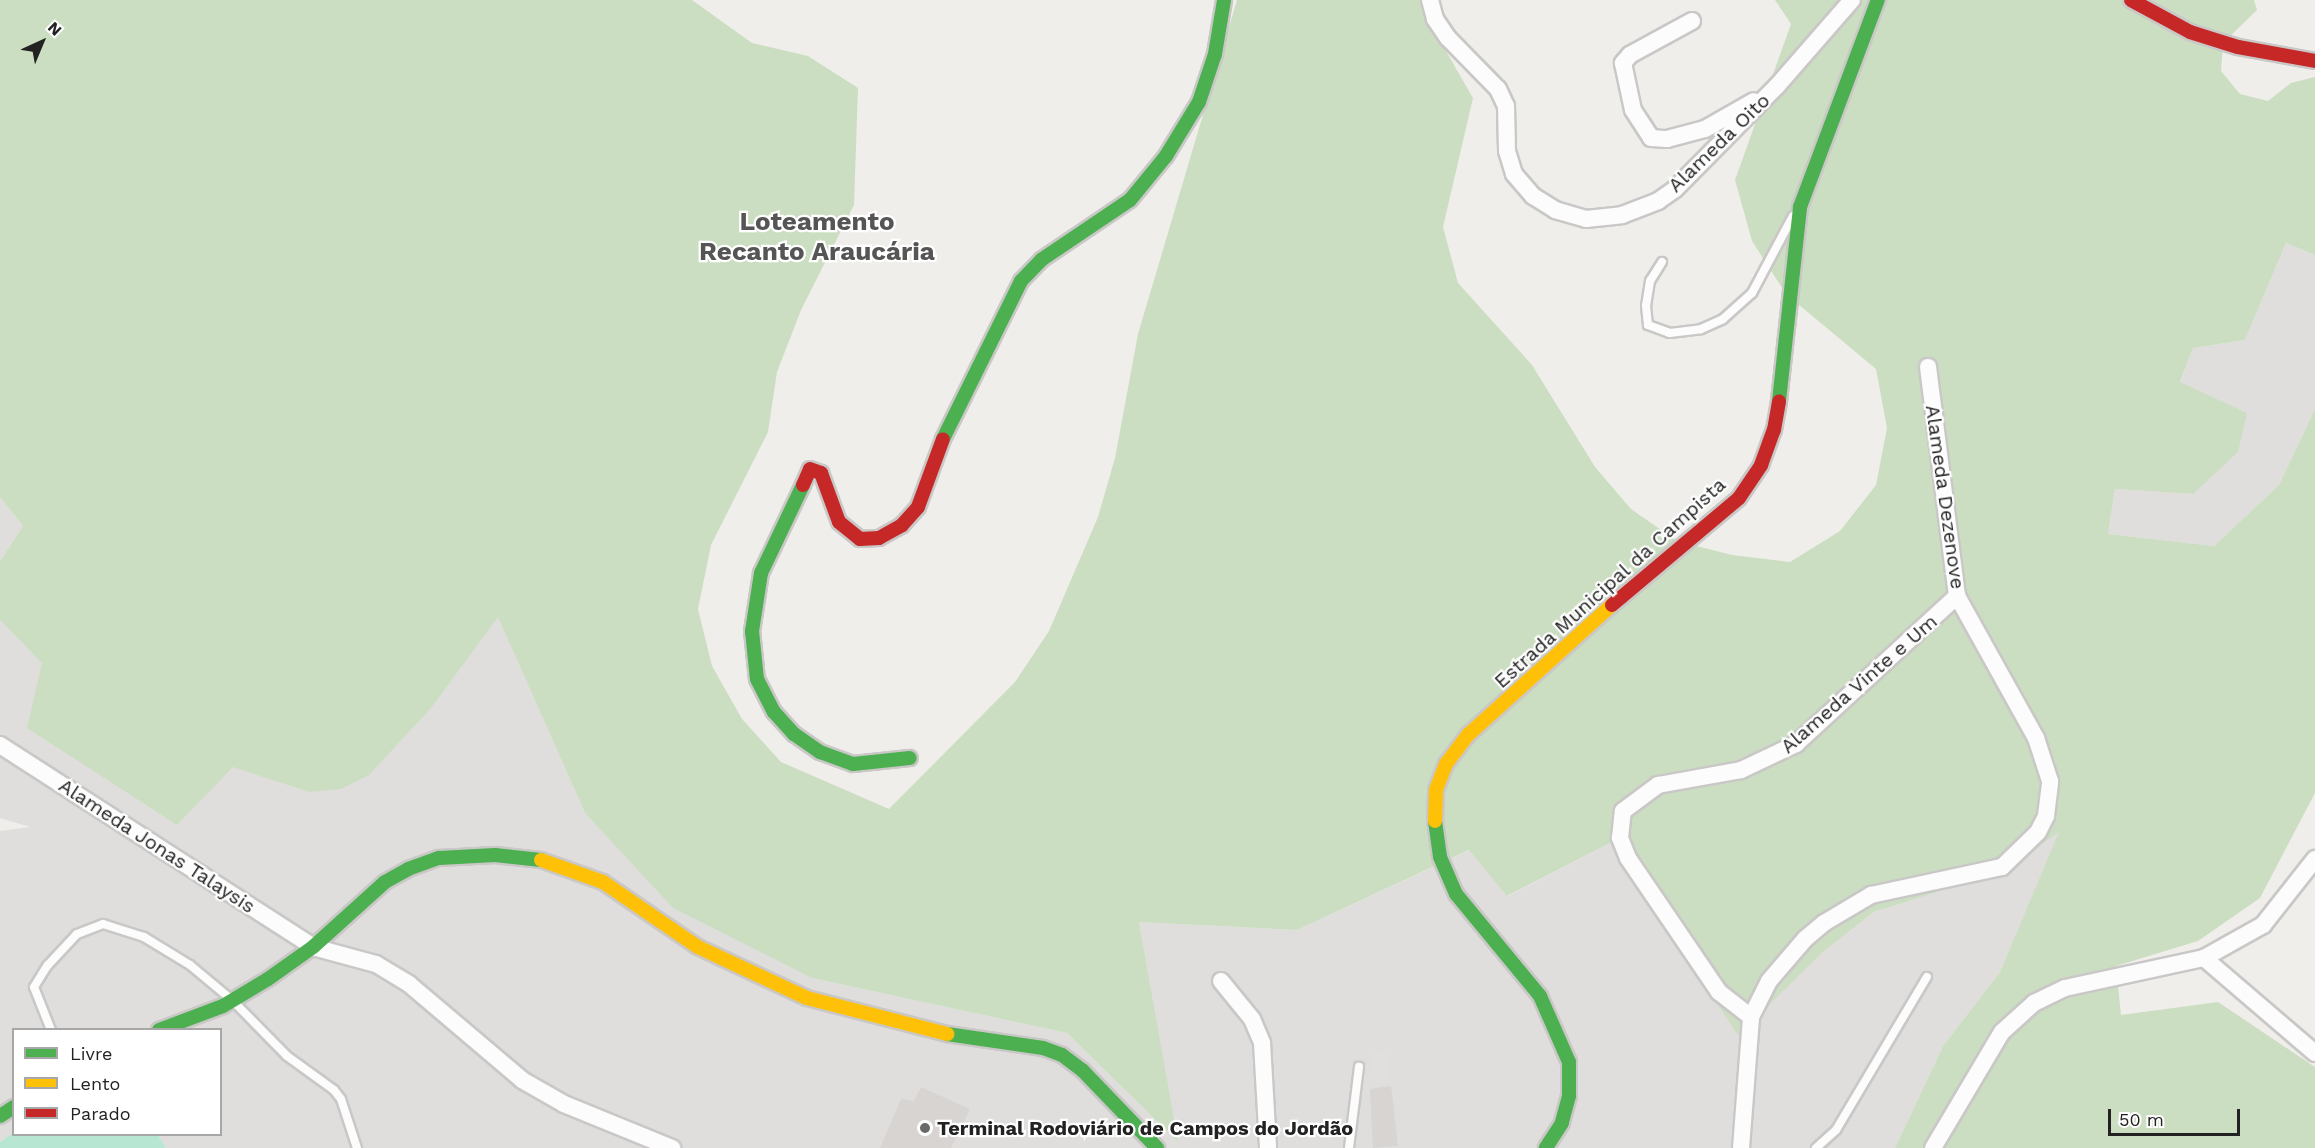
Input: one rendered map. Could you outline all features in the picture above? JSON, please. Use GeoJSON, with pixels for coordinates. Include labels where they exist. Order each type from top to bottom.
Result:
{"type":"FeatureCollection","features":[{"type":"Feature","properties":{"kind":"main road"},"geometry":{"type":"LineString","coordinates":[[910,758],[854,764],[820,752],[794,734],[774,712],[758,679],[752,631],[760,573],[810,469],[821,473],[839,522],[860,539],[879,538],[902,525],[918,507],[954,411],[1021,281],[1041,260],[1130,200],[1166,156],[1199,102],[1215,54],[1224,0]]}},
{"type":"Feature","properties":{"kind":"main road","name":"Estrada Municipal da Campista"},"geometry":{"type":"LineString","coordinates":[[1546,1148],[1562,1123],[1569,1096],[1569,1062],[1540,996],[1456,894],[1440,857],[1435,829],[1436,790],[1446,764],[1469,734],[1623,595],[1700,534],[1739,498],[1761,465],[1774,430],[1784,372],[1800,207],[1878,0]]}},
{"type":"Feature","properties":{"kind":"main road"},"geometry":{"type":"LineString","coordinates":[[2131,0],[2190,32],[2238,47],[2315,61]]}},
{"type":"Feature","properties":{"kind":"main road"},"geometry":{"type":"LineString","coordinates":[[162,1028],[232,1000],[314,947],[385,882],[408,869],[439,858],[495,855],[545,861],[603,882],[698,946],[807,998],[966,1039],[1043,1048],[1062,1055],[1083,1071],[1157,1148]]}},
{"type":"Feature","properties":{"kind":"street","name":"Alameda Oito"},"geometry":{"type":"LineString","coordinates":[[1430,0],[1435,19],[1448,38],[1498,89],[1508,114],[1507,151],[1514,174],[1540,201],[1555,210],[1586,219],[1622,214],[1658,201],[1675,189],[1777,86],[1852,0]]}},
{"type":"Feature","properties":{"kind":"street"},"geometry":{"type":"LineString","coordinates":[[1692,21],[1630,55],[1623,63],[1633,110],[1651,138],[1667,139],[1705,129],[1777,86]]}},
{"type":"Feature","properties":{"kind":"street","name":"Alameda Dezenove"},"geometry":{"type":"LineString","coordinates":[[1741,1148],[1750,1017],[1769,981],[1824,923],[1871,895],[2002,867],[2038,832],[2046,816],[2050,782],[2036,738],[1957,596],[1928,367]]}},
{"type":"Feature","properties":{"kind":"street","name":"Alameda Vinte e Um"},"geometry":{"type":"LineString","coordinates":[[1750,1017],[1719,992],[1628,858],[1620,838],[1623,811],[1658,785],[1741,770],[1796,744],[1957,596]]}},
{"type":"Feature","properties":{"kind":"street","name":"Alameda Jonas Talaysis"},"geometry":{"type":"LineString","coordinates":[[0,745],[314,947],[375,964],[410,984],[522,1080],[564,1104],[672,1148]]}},
{"type":"Feature","properties":{"kind":"street"},"geometry":{"type":"LineString","coordinates":[[1933,1148],[2002,1032],[2034,1003],[2065,988],[2204,958],[2263,925],[2315,859]]}},
{"type":"Feature","properties":{"kind":"street"},"geometry":{"type":"LineString","coordinates":[[2204,958],[2315,1053]]}},
{"type":"Feature","properties":{"kind":"street"},"geometry":{"type":"LineString","coordinates":[[1221,981],[1252,1019],[1262,1043],[1268,1148]]}},
{"type":"Feature","properties":{"kind":"lane"},"geometry":{"type":"LineString","coordinates":[[1662,262],[1650,281],[1646,306],[1648,326],[1670,333],[1701,329],[1723,319],[1752,293],[1783,229],[1800,207]]}},
{"type":"Feature","properties":{"kind":"lane"},"geometry":{"type":"LineString","coordinates":[[51,1028],[34,987],[48,965],[77,934],[103,924],[144,937],[190,965],[232,1000],[287,1056],[334,1090],[341,1099],[357,1148]]}},
{"type":"Feature","properties":{"kind":"lane"},"geometry":{"type":"LineString","coordinates":[[1816,1148],[1836,1130],[1927,977]]}},
{"type":"Feature","properties":{"kind":"lane"},"geometry":{"type":"LineString","coordinates":[[1349,1148],[1359,1066]]}},
{"type":"Feature","properties":{"kind":"shaded area"},"geometry":{"type":"Polygon","coordinates":[[[2286,243],[2315,255],[2315,409],[2279,485],[2214,546],[2108,534],[2115,489],[2193,494],[2247,413],[2180,383],[2193,348],[2245,340],[2286,243]]]}},
{"type":"Feature","properties":{"kind":"shaded area"},"geometry":{"type":"Polygon","coordinates":[[[0,497],[23,526],[0,561],[0,497]]]}},
{"type":"Feature","properties":{"kind":"shaded area"},"geometry":{"type":"Polygon","coordinates":[[[498,616],[585,813],[812,978],[1067,1033],[1177,1141],[1139,922],[1297,930],[1470,850],[1508,896],[1610,843],[1738,1034],[1823,952],[1874,912],[2004,871],[2060,831],[2000,972],[1943,1046],[1895,1148],[166,1148],[159,1136],[222,1136],[222,1028],[12,1028],[12,1134],[0,1142],[0,831],[30,827],[0,818],[0,620],[43,663],[177,825],[233,766],[309,792],[432,707],[498,616]]]}},
{"type":"Feature","properties":{"kind":"shaded area"},"geometry":{"type":"Polygon","coordinates":[[[1385,1051],[1390,1083],[1376,1085],[1371,1053],[1385,1051]]]}},
{"type":"Feature","properties":{"kind":"green space"},"geometry":{"type":"Polygon","coordinates":[[[0,0],[692,0],[752,43],[808,56],[858,88],[854,205],[801,310],[777,372],[768,432],[711,545],[698,609],[712,666],[742,719],[781,762],[889,809],[1015,682],[1049,631],[1098,517],[1115,458],[1138,334],[1237,0],[1424,0],[1424,13],[1473,98],[1443,227],[1458,283],[1532,365],[1595,467],[1631,509],[1677,541],[1732,555],[1790,562],[1840,531],[1876,485],[1887,428],[1876,369],[1786,294],[1752,241],[1735,180],[1791,24],[1775,0],[2254,0],[2257,10],[2223,43],[2221,71],[2240,94],[2268,101],[2291,83],[2315,77],[2315,255],[2286,243],[2245,340],[2193,348],[2180,382],[2247,413],[2238,452],[2193,494],[2115,489],[2108,534],[2214,546],[2279,485],[2315,409],[2315,793],[2260,898],[2198,941],[2116,966],[2121,1015],[2218,1002],[2315,1067],[2315,1148],[1895,1148],[1943,1046],[2000,972],[2059,832],[2004,871],[1874,912],[1823,952],[1738,1035],[1610,843],[1507,896],[1469,850],[1297,930],[1139,922],[1178,1142],[1067,1033],[812,978],[673,908],[585,813],[498,617],[432,707],[369,775],[341,789],[309,792],[233,767],[177,825],[27,728],[42,663],[0,620],[0,561],[23,526],[0,497],[0,0]]]}},
{"type":"Feature","properties":{"kind":"green space"},"geometry":{"type":"Polygon","coordinates":[[[12,1134],[12,1136],[159,1136],[166,1148],[0,1148],[0,1142],[12,1134]]]}},
{"type":"Feature","properties":{"kind":"building"},"geometry":{"type":"Polygon","coordinates":[[[1391,1086],[1398,1146],[1373,1148],[1370,1089],[1391,1086]]]}},
{"type":"Feature","properties":{"kind":"building","name":"Terminal Rodoviário de Campos do Jordão"},"geometry":{"type":"Polygon","coordinates":[[[921,1087],[970,1109],[951,1148],[880,1148],[901,1099],[914,1101],[921,1087]]]}},
{"type":"Feature","properties":{"kind":"traffic: fast"},"geometry":{"type":"LineString","coordinates":[[943,439],[1021,281],[1041,260],[1130,200],[1166,156],[1199,102],[1215,54],[1224,0]]}},
{"type":"Feature","properties":{"kind":"traffic: fast"},"geometry":{"type":"LineString","coordinates":[[1779,401],[1800,207],[1878,0]]}},
{"type":"Feature","properties":{"kind":"traffic: fast"},"geometry":{"type":"LineString","coordinates":[[803,485],[761,573],[752,631],[757,679],[774,712],[794,734],[820,752],[853,764],[910,758]]}},
{"type":"Feature","properties":{"kind":"traffic: fast"},"geometry":{"type":"LineString","coordinates":[[1435,821],[1440,857],[1456,894],[1540,996],[1569,1062],[1569,1096],[1562,1123],[1546,1148]]}},
{"type":"Feature","properties":{"kind":"traffic: fast"},"geometry":{"type":"LineString","coordinates":[[164,1028],[223,1006],[268,979],[313,947],[385,882],[408,869],[439,858],[495,855],[541,860]]}},
{"type":"Feature","properties":{"kind":"traffic: fast"},"geometry":{"type":"LineString","coordinates":[[947,1034],[1043,1048],[1062,1055],[1083,1071],[1157,1148]]}},
{"type":"Feature","properties":{"kind":"traffic: fast"},"geometry":{"type":"LineString","coordinates":[[0,1116],[12,1108]]}},
{"type":"Feature","properties":{"kind":"traffic: slow"},"geometry":{"type":"LineString","coordinates":[[1435,821],[1436,790],[1446,764],[1469,734],[1612,605]]}},
{"type":"Feature","properties":{"kind":"traffic: slow"},"geometry":{"type":"LineString","coordinates":[[541,860],[603,882],[698,947],[807,998],[947,1034]]}},
{"type":"Feature","properties":{"kind":"traffic: jam"},"geometry":{"type":"LineString","coordinates":[[2131,0],[2190,32],[2238,47],[2315,61]]}},
{"type":"Feature","properties":{"kind":"traffic: jam"},"geometry":{"type":"LineString","coordinates":[[1612,605],[1739,498],[1761,465],[1774,430],[1779,401]]}},
{"type":"Feature","properties":{"kind":"traffic: jam"},"geometry":{"type":"LineString","coordinates":[[803,485],[810,469],[821,473],[839,522],[860,539],[879,538],[902,525],[918,507],[943,439]]}},
{"type":"Feature","properties":{"kind":"place","name":"Terminal Rodoviário de Campos do Jordão"},"geometry":{"type":"Point","coordinates":[925,1128]}},
{"type":"Feature","properties":{"kind":"district","name":"Loteamento Recanto Araucária"},"geometry":{"type":"Point","coordinates":[817,237]}}]}
